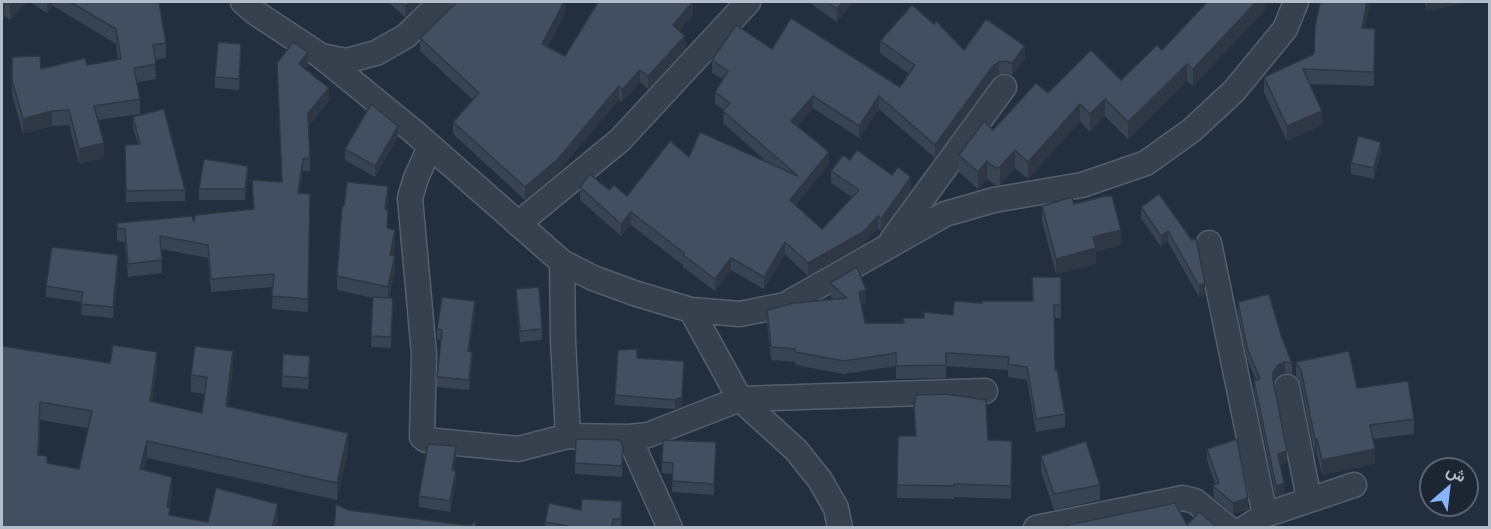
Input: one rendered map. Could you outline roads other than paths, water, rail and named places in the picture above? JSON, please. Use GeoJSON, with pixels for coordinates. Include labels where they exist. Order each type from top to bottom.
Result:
{"type":"FeatureCollection","features":[{"type":"Feature","properties":{"kind":"street"},"geometry":{"type":"LineString","coordinates":[[243,2],[321,56],[562,262],[592,278],[691,310],[740,314],[785,305],[828,283],[945,214],[994,200],[1082,185],[1146,163],[1192,130],[1234,91],[1285,29],[1296,2]]}},
{"type":"Feature","properties":{"kind":"street"},"geometry":{"type":"LineString","coordinates":[[321,56],[346,61],[376,52],[406,36],[441,2]]}},
{"type":"Feature","properties":{"kind":"street"},"geometry":{"type":"LineString","coordinates":[[518,224],[620,140],[748,2]]}},
{"type":"Feature","properties":{"kind":"street"},"geometry":{"type":"LineString","coordinates":[[887,247],[1004,87]]}},
{"type":"Feature","properties":{"kind":"street"},"geometry":{"type":"LineString","coordinates":[[430,147],[410,198],[423,354],[422,437],[426,440],[518,449],[568,436],[648,435],[740,399],[985,391]]}},
{"type":"Feature","properties":{"kind":"street"},"geometry":{"type":"LineString","coordinates":[[1209,243],[1255,521],[1309,499],[1354,485]]}},
{"type":"Feature","properties":{"kind":"street"},"geometry":{"type":"LineString","coordinates":[[562,262],[568,436]]}},
{"type":"Feature","properties":{"kind":"street"},"geometry":{"type":"LineString","coordinates":[[691,310],[740,399],[796,450],[820,480],[836,508],[840,528]]}},
{"type":"Feature","properties":{"kind":"street"},"geometry":{"type":"LineString","coordinates":[[1287,387],[1309,499]]}},
{"type":"Feature","properties":{"kind":"street"},"geometry":{"type":"LineString","coordinates":[[629,437],[670,528]]}},
{"type":"Feature","properties":{"kind":"street"},"geometry":{"type":"LineString","coordinates":[[1036,528],[1183,498],[1195,501],[1228,528]]}}]}
